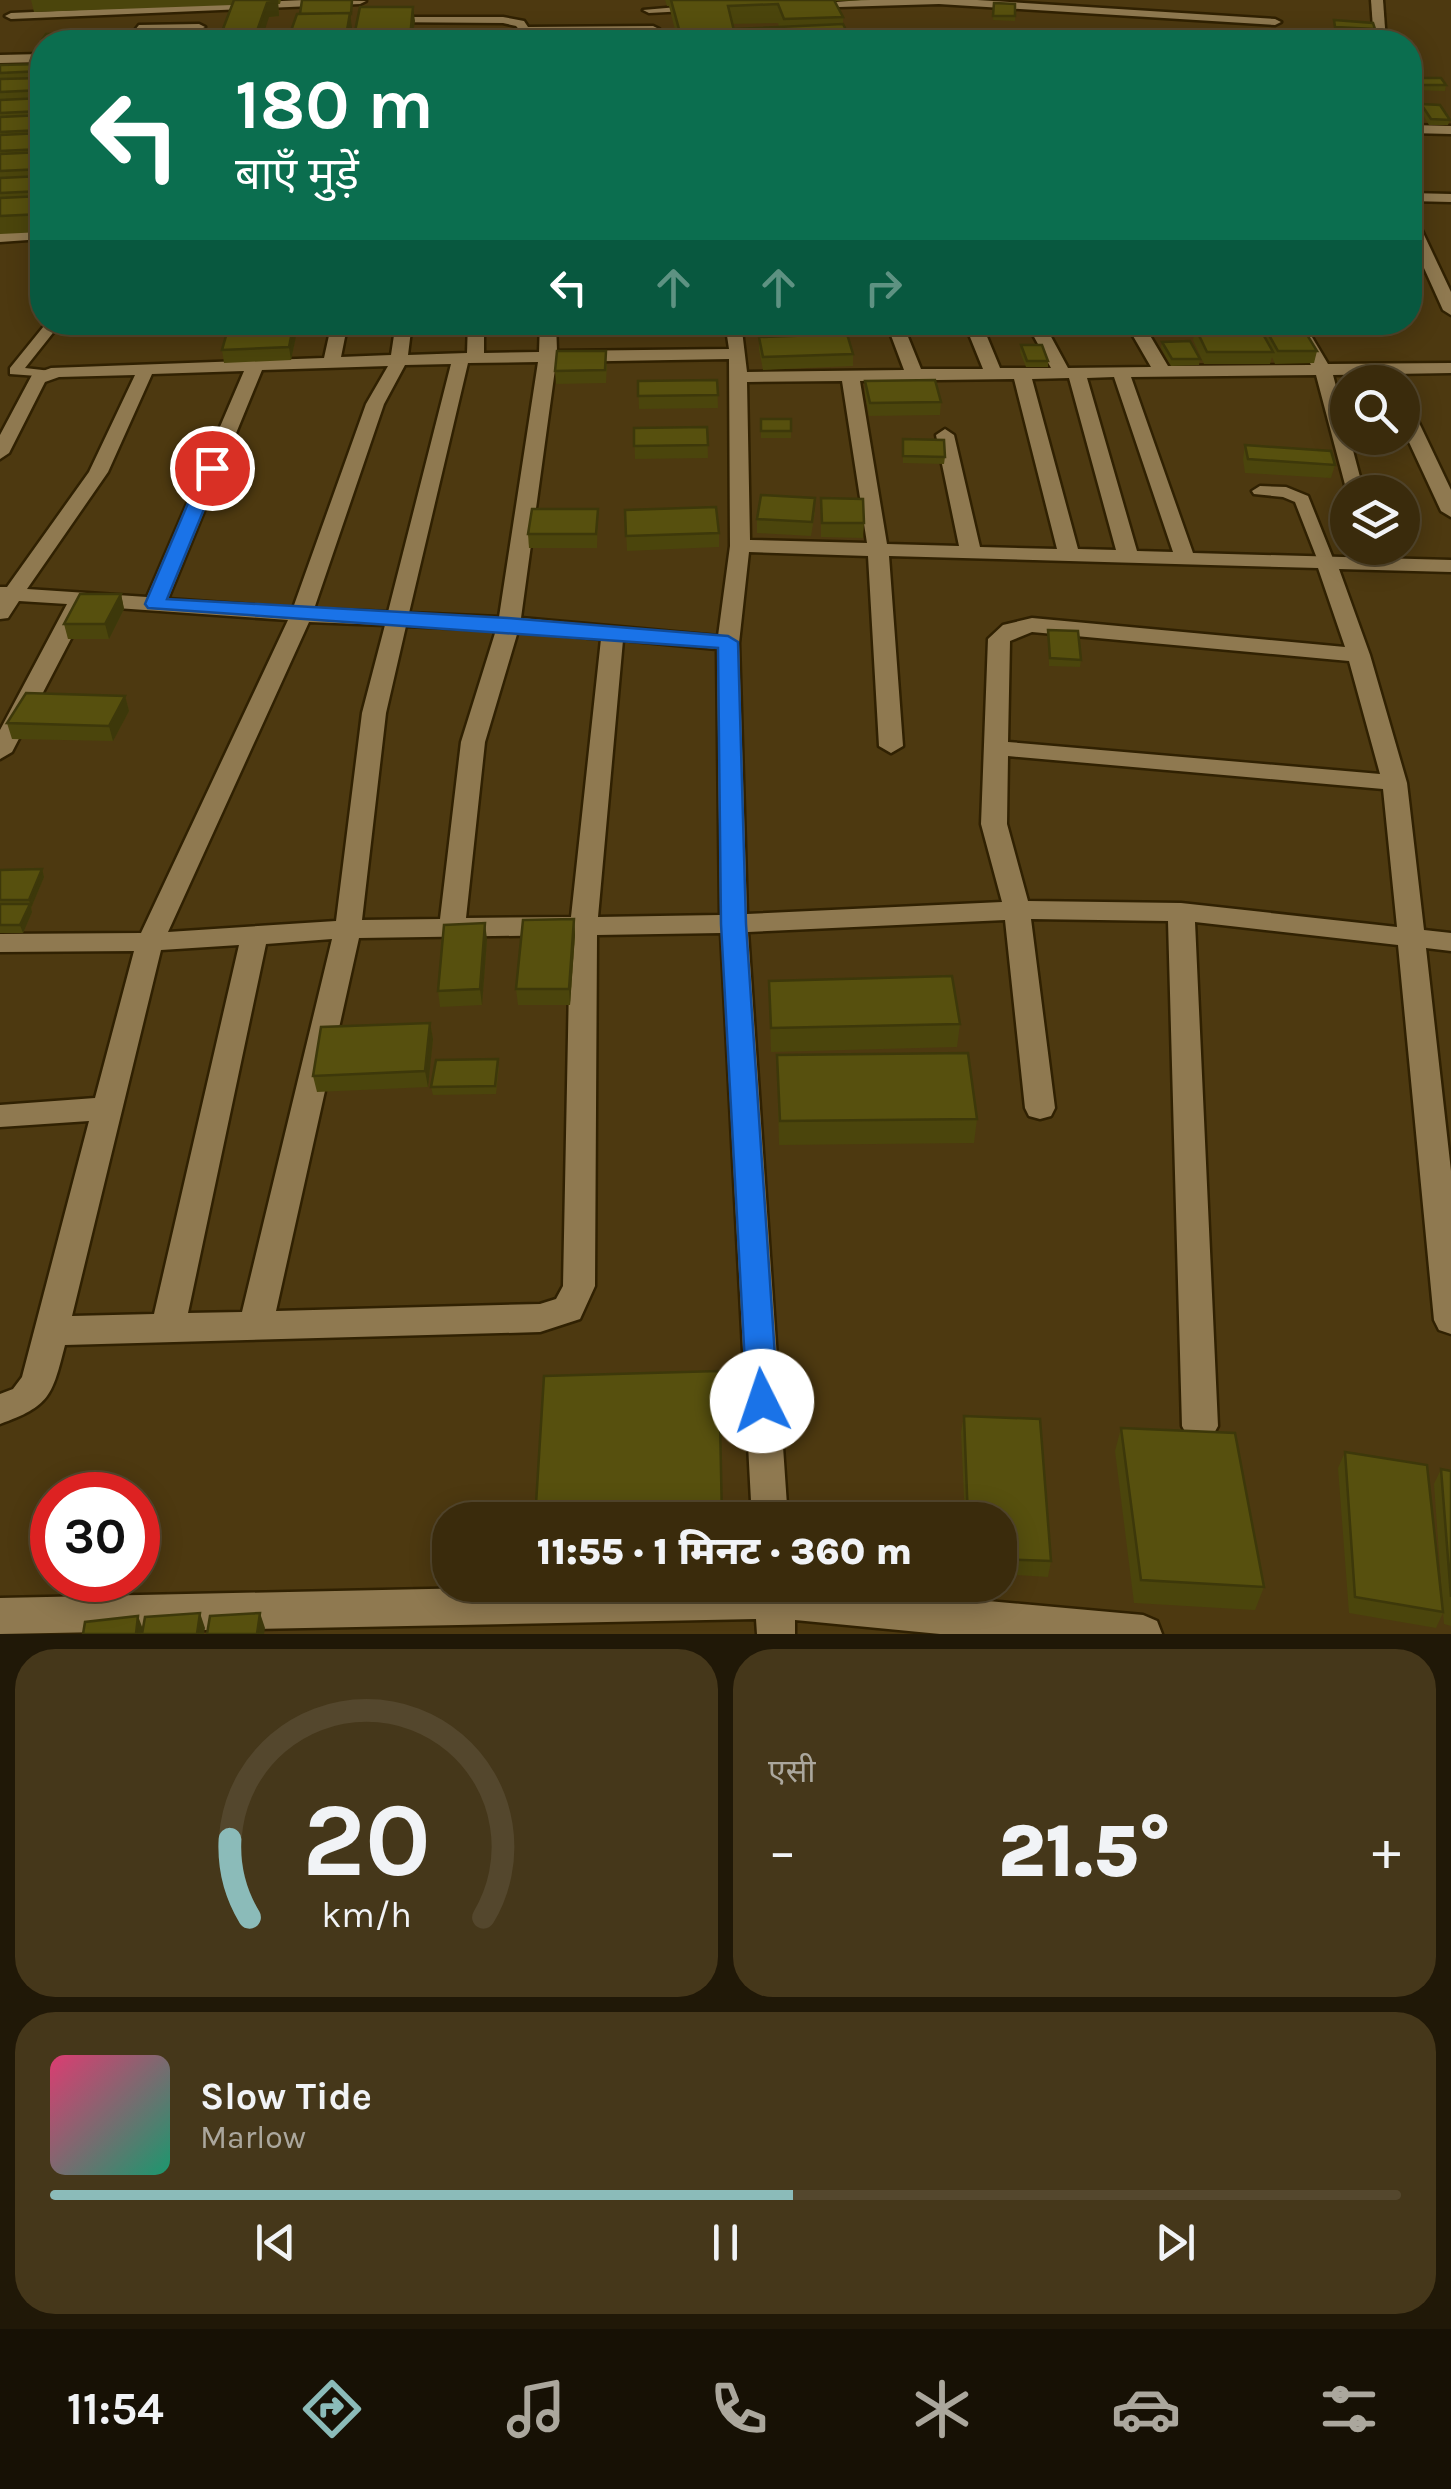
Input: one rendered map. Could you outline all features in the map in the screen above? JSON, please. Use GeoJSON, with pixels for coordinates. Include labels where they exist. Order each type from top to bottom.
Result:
{"type":"FeatureCollection","features":[{"type":"Feature","properties":{"kind":"street"},"geometry":{"type":"LineString","coordinates":[[21,0],[8,20],[360,0],[358,20]]}},
{"type":"Feature","properties":{"kind":"street"},"geometry":{"type":"LineString","coordinates":[[471,20],[473,0]]}},
{"type":"Feature","properties":{"kind":"street"},"geometry":{"type":"LineString","coordinates":[[1377,0],[1379,30]]}},
{"type":"Feature","properties":{"kind":"street"},"geometry":{"type":"LineString","coordinates":[[794,5],[938,1],[1114,24],[1212,30]]}},
{"type":"Feature","properties":{"kind":"street"},"geometry":{"type":"LineString","coordinates":[[829,2],[842,30]]}},
{"type":"Feature","properties":{"kind":"street"},"geometry":{"type":"LineString","coordinates":[[886,2],[896,16]]}},
{"type":"Feature","properties":{"kind":"street"},"geometry":{"type":"LineString","coordinates":[[588,30],[653,29],[648,5],[722,8]]}},
{"type":"Feature","properties":{"kind":"street"},"geometry":{"type":"LineString","coordinates":[[1273,17],[1276,30]]}},
{"type":"Feature","properties":{"kind":"street"},"geometry":{"type":"LineString","coordinates":[[376,20],[515,21],[523,30]]}},
{"type":"Feature","properties":{"kind":"street"},"geometry":{"type":"LineString","coordinates":[[116,28],[199,27]]}},
{"type":"Feature","properties":{"kind":"street"},"geometry":{"type":"LineString","coordinates":[[0,59],[30,58]]}},
{"type":"Feature","properties":{"kind":"street"},"geometry":{"type":"LineString","coordinates":[[1422,128],[1451,130]]}},
{"type":"Feature","properties":{"kind":"street"},"geometry":{"type":"LineString","coordinates":[[1422,197],[1451,198]]}},
{"type":"Feature","properties":{"kind":"street"},"geometry":{"type":"LineString","coordinates":[[0,236],[30,235]]}},
{"type":"Feature","properties":{"kind":"street"},"geometry":{"type":"LineString","coordinates":[[1422,246],[1451,310]]}},
{"type":"Feature","properties":{"kind":"street"},"geometry":{"type":"LineString","coordinates":[[331,364],[337,335]]}},
{"type":"Feature","properties":{"kind":"street"},"geometry":{"type":"LineString","coordinates":[[0,1409],[26,1400],[38,1384],[150,942],[301,615],[375,404],[399,362],[402,335]]}},
{"type":"Feature","properties":{"kind":"street"},"geometry":{"type":"LineString","coordinates":[[256,1324],[348,929],[374,713],[473,335]]}},
{"type":"Feature","properties":{"kind":"street"},"geometry":{"type":"LineString","coordinates":[[452,927],[473,742],[508,624],[548,335]]}},
{"type":"Feature","properties":{"kind":"street"},"geometry":{"type":"LineString","coordinates":[[735,335],[740,546],[728,642],[734,924],[769,1502]]}},
{"type":"Feature","properties":{"kind":"street"},"geometry":{"type":"LineString","coordinates":[[899,335],[914,374]]}},
{"type":"Feature","properties":{"kind":"street"},"geometry":{"type":"LineString","coordinates":[[978,335],[994,374]]}},
{"type":"Feature","properties":{"kind":"street"},"geometry":{"type":"LineString","coordinates":[[1043,335],[1070,374],[1128,556]]}},
{"type":"Feature","properties":{"kind":"street"},"geometry":{"type":"LineString","coordinates":[[1141,335],[1163,373]]}},
{"type":"Feature","properties":{"kind":"street"},"geometry":{"type":"LineString","coordinates":[[1302,335],[1323,370],[1350,475]]}},
{"type":"Feature","properties":{"kind":"street"},"geometry":{"type":"LineString","coordinates":[[0,453],[38,379],[46,374],[548,356],[850,375],[1330,371]]}},
{"type":"Feature","properties":{"kind":"street"},"geometry":{"type":"LineString","coordinates":[[155,604],[255,366]]}},
{"type":"Feature","properties":{"kind":"street"},"geometry":{"type":"LineString","coordinates":[[1420,372],[1451,368]]}},
{"type":"Feature","properties":{"kind":"street"},"geometry":{"type":"LineString","coordinates":[[3,600],[98,472],[146,369]]}},
{"type":"Feature","properties":{"kind":"street"},"geometry":{"type":"LineString","coordinates":[[1121,373],[1185,558]]}},
{"type":"Feature","properties":{"kind":"street"},"geometry":{"type":"LineString","coordinates":[[1022,374],[1070,556]]}},
{"type":"Feature","properties":{"kind":"street"},"geometry":{"type":"LineString","coordinates":[[850,375],[878,550],[891,746]]}},
{"type":"Feature","properties":{"kind":"street"},"geometry":{"type":"LineString","coordinates":[[945,435],[971,552]]}},
{"type":"Feature","properties":{"kind":"street"},"geometry":{"type":"LineString","coordinates":[[1420,445],[1451,511]]}},
{"type":"Feature","properties":{"kind":"street"},"geometry":{"type":"LineString","coordinates":[[740,546],[1330,560]]}},
{"type":"Feature","properties":{"kind":"street"},"geometry":{"type":"LineString","coordinates":[[1326,561],[1359,656],[1395,782],[1451,1320]]}},
{"type":"Feature","properties":{"kind":"street"},"geometry":{"type":"LineString","coordinates":[[1420,561],[1451,566]]}},
{"type":"Feature","properties":{"kind":"street"},"geometry":{"type":"LineString","coordinates":[[3,600],[81,599],[301,615],[508,624],[728,642]]}},
{"type":"Feature","properties":{"kind":"street"},"geometry":{"type":"LineString","coordinates":[[0,752],[81,599]]}},
{"type":"Feature","properties":{"kind":"street"},"geometry":{"type":"LineString","coordinates":[[1040,1108],[1017,910],[994,824],[999,638],[1010,630],[1032,626],[1080,627],[1359,656]]}},
{"type":"Feature","properties":{"kind":"street"},"geometry":{"type":"LineString","coordinates":[[50,1331],[540,1318],[568,1308],[580,1286],[584,925],[613,633]]}},
{"type":"Feature","properties":{"kind":"street"},"geometry":{"type":"LineString","coordinates":[[996,748],[1395,782]]}},
{"type":"Feature","properties":{"kind":"street"},"geometry":{"type":"LineString","coordinates":[[0,943],[150,942],[348,929],[734,924],[1017,910],[1180,912],[1451,942]]}},
{"type":"Feature","properties":{"kind":"street"},"geometry":{"type":"LineString","coordinates":[[1180,912],[1200,1426]]}},
{"type":"Feature","properties":{"kind":"street"},"geometry":{"type":"LineString","coordinates":[[168,1327],[255,934]]}},
{"type":"Feature","properties":{"kind":"street"},"geometry":{"type":"LineString","coordinates":[[0,1116],[106,1109]]}},
{"type":"Feature","properties":{"kind":"street"},"geometry":{"type":"LineString","coordinates":[[0,1617],[347,1620],[775,1606],[1143,1634]]}},
{"type":"Feature","properties":{"kind":"lane"},"geometry":{"type":"LineString","coordinates":[[43,335],[16,371],[46,374]]}},
{"type":"Feature","properties":{"kind":"lane"},"geometry":{"type":"LineString","coordinates":[[1260,491],[1286,492],[1302,500],[1326,561]]}},
{"type":"Feature","properties":{"kind":"building"},"geometry":{"type":"Polygon","coordinates":[[[234,0],[277,0],[267,3],[257,30],[223,30],[234,0]]]}},
{"type":"Feature","properties":{"kind":"building"},"geometry":{"type":"Polygon","coordinates":[[[302,0],[352,0],[351,14],[300,14],[302,0]]]}},
{"type":"Feature","properties":{"kind":"building"},"geometry":{"type":"Polygon","coordinates":[[[671,0],[834,0],[843,17],[784,19],[778,4],[728,6],[734,30],[679,30],[671,0]]]}},
{"type":"Feature","properties":{"kind":"building"},"geometry":{"type":"Polygon","coordinates":[[[994,3],[1015,4],[1015,16],[993,16],[994,3]]]}},
{"type":"Feature","properties":{"kind":"building"},"geometry":{"type":"Polygon","coordinates":[[[360,7],[413,7],[411,30],[355,30],[360,7]]]}},
{"type":"Feature","properties":{"kind":"building"},"geometry":{"type":"Polygon","coordinates":[[[350,13],[347,30],[291,30],[297,14],[350,13]]]}},
{"type":"Feature","properties":{"kind":"building"},"geometry":{"type":"Polygon","coordinates":[[[1334,20],[1373,23],[1375,29],[1335,27],[1334,20]]]}},
{"type":"Feature","properties":{"kind":"building"},"geometry":{"type":"Polygon","coordinates":[[[843,24],[846,30],[736,30],[843,24]]]}},
{"type":"Feature","properties":{"kind":"building"},"geometry":{"type":"Polygon","coordinates":[[[30,64],[30,72],[0,73],[0,65],[30,64]]]}},
{"type":"Feature","properties":{"kind":"building"},"geometry":{"type":"Polygon","coordinates":[[[30,78],[30,91],[0,92],[0,79],[30,78]]]}},
{"type":"Feature","properties":{"kind":"building"},"geometry":{"type":"Polygon","coordinates":[[[1422,78],[1441,78],[1446,85],[1422,85],[1422,78]]]}},
{"type":"Feature","properties":{"kind":"building"},"geometry":{"type":"Polygon","coordinates":[[[30,99],[30,112],[0,113],[0,100],[30,99]]]}},
{"type":"Feature","properties":{"kind":"building"},"geometry":{"type":"Polygon","coordinates":[[[1422,104],[1440,105],[1450,120],[1431,119],[1422,104]]]}},
{"type":"Feature","properties":{"kind":"building"},"geometry":{"type":"Polygon","coordinates":[[[30,116],[30,131],[0,132],[0,117],[30,116]]]}},
{"type":"Feature","properties":{"kind":"building"},"geometry":{"type":"Polygon","coordinates":[[[30,134],[30,150],[0,151],[0,135],[30,134]]]}},
{"type":"Feature","properties":{"kind":"building"},"geometry":{"type":"Polygon","coordinates":[[[30,153],[30,170],[0,171],[0,154],[30,153]]]}},
{"type":"Feature","properties":{"kind":"building"},"geometry":{"type":"Polygon","coordinates":[[[30,177],[30,192],[0,193],[0,178],[30,177]]]}},
{"type":"Feature","properties":{"kind":"building"},"geometry":{"type":"Polygon","coordinates":[[[30,197],[30,215],[0,216],[0,198],[30,197]]]}},
{"type":"Feature","properties":{"kind":"building"},"geometry":{"type":"Polygon","coordinates":[[[226,335],[291,335],[289,347],[222,350],[226,335]]]}},
{"type":"Feature","properties":{"kind":"building"},"geometry":{"type":"Polygon","coordinates":[[[847,335],[853,354],[763,357],[759,337],[847,335]]]}},
{"type":"Feature","properties":{"kind":"building"},"geometry":{"type":"Polygon","coordinates":[[[1199,335],[1263,335],[1273,352],[1207,352],[1199,335]]]}},
{"type":"Feature","properties":{"kind":"building"},"geometry":{"type":"Polygon","coordinates":[[[1269,335],[1307,335],[1317,351],[1278,351],[1269,335]]]}},
{"type":"Feature","properties":{"kind":"building"},"geometry":{"type":"Polygon","coordinates":[[[1190,341],[1200,359],[1172,359],[1162,342],[1190,341]]]}},
{"type":"Feature","properties":{"kind":"building"},"geometry":{"type":"Polygon","coordinates":[[[1021,345],[1042,345],[1048,361],[1027,361],[1021,345]]]}},
{"type":"Feature","properties":{"kind":"building"},"geometry":{"type":"Polygon","coordinates":[[[557,351],[606,351],[605,370],[555,371],[557,351]]]}},
{"type":"Feature","properties":{"kind":"building"},"geometry":{"type":"Polygon","coordinates":[[[717,380],[718,395],[638,396],[638,381],[717,380]]]}},
{"type":"Feature","properties":{"kind":"building"},"geometry":{"type":"Polygon","coordinates":[[[935,380],[941,402],[870,403],[865,381],[935,380]]]}},
{"type":"Feature","properties":{"kind":"building"},"geometry":{"type":"Polygon","coordinates":[[[761,419],[791,419],[791,431],[761,431],[761,419]]]}},
{"type":"Feature","properties":{"kind":"building"},"geometry":{"type":"Polygon","coordinates":[[[707,427],[708,445],[634,446],[634,428],[707,427]]]}},
{"type":"Feature","properties":{"kind":"building"},"geometry":{"type":"Polygon","coordinates":[[[903,439],[944,440],[945,457],[903,456],[903,439]]]}},
{"type":"Feature","properties":{"kind":"building"},"geometry":{"type":"Polygon","coordinates":[[[1245,445],[1330,451],[1335,465],[1248,459],[1245,445]]]}},
{"type":"Feature","properties":{"kind":"building"},"geometry":{"type":"Polygon","coordinates":[[[761,495],[815,498],[812,522],[757,519],[761,495]]]}},
{"type":"Feature","properties":{"kind":"building"},"geometry":{"type":"Polygon","coordinates":[[[821,498],[863,499],[864,523],[822,523],[821,498]]]}},
{"type":"Feature","properties":{"kind":"building"},"geometry":{"type":"Polygon","coordinates":[[[716,507],[719,533],[626,536],[625,510],[716,507]]]}},
{"type":"Feature","properties":{"kind":"building"},"geometry":{"type":"Polygon","coordinates":[[[532,509],[598,509],[596,534],[528,534],[532,509]]]}},
{"type":"Feature","properties":{"kind":"building"},"geometry":{"type":"Polygon","coordinates":[[[80,594],[121,594],[105,624],[64,624],[80,594]]]}},
{"type":"Feature","properties":{"kind":"building"},"geometry":{"type":"Polygon","coordinates":[[[1048,630],[1078,631],[1081,660],[1050,658],[1048,630]]]}},
{"type":"Feature","properties":{"kind":"building"},"geometry":{"type":"Polygon","coordinates":[[[26,693],[125,696],[109,726],[7,723],[26,693]]]}},
{"type":"Feature","properties":{"kind":"building"},"geometry":{"type":"Polygon","coordinates":[[[42,869],[29,900],[0,900],[0,870],[42,869]]]}},
{"type":"Feature","properties":{"kind":"building"},"geometry":{"type":"Polygon","coordinates":[[[0,904],[30,904],[20,925],[0,925],[0,904]]]}},
{"type":"Feature","properties":{"kind":"building"},"geometry":{"type":"Polygon","coordinates":[[[574,919],[569,989],[516,989],[523,920],[574,919]]]}},
{"type":"Feature","properties":{"kind":"building"},"geometry":{"type":"Polygon","coordinates":[[[485,923],[480,989],[438,991],[444,925],[485,923]]]}},
{"type":"Feature","properties":{"kind":"building"},"geometry":{"type":"Polygon","coordinates":[[[952,976],[960,1024],[771,1028],[769,981],[952,976]]]}},
{"type":"Feature","properties":{"kind":"building"},"geometry":{"type":"Polygon","coordinates":[[[430,1023],[425,1071],[313,1076],[321,1027],[430,1023]]]}},
{"type":"Feature","properties":{"kind":"building"},"geometry":{"type":"Polygon","coordinates":[[[968,1053],[977,1119],[780,1121],[777,1055],[968,1053]]]}},
{"type":"Feature","properties":{"kind":"building"},"geometry":{"type":"Polygon","coordinates":[[[498,1059],[495,1086],[431,1087],[436,1060],[498,1059]]]}},
{"type":"Feature","properties":{"kind":"building"},"geometry":{"type":"Polygon","coordinates":[[[719,1371],[722,1502],[536,1502],[544,1376],[719,1371]]]}},
{"type":"Feature","properties":{"kind":"building"},"geometry":{"type":"Polygon","coordinates":[[[964,1416],[1040,1419],[1051,1561],[1017,1560],[1017,1502],[967,1502],[964,1416]]]}},
{"type":"Feature","properties":{"kind":"building"},"geometry":{"type":"Polygon","coordinates":[[[1121,1428],[1235,1433],[1264,1587],[1141,1580],[1121,1428]]]}},
{"type":"Feature","properties":{"kind":"building"},"geometry":{"type":"Polygon","coordinates":[[[1345,1452],[1427,1465],[1443,1612],[1355,1597],[1345,1452]]]}},
{"type":"Feature","properties":{"kind":"building"},"geometry":{"type":"Polygon","coordinates":[[[1441,1469],[1451,1471],[1451,1597],[1441,1469]]]}},
{"type":"Feature","properties":{"kind":"building"},"geometry":{"type":"Polygon","coordinates":[[[200,1613],[197,1634],[142,1634],[145,1617],[200,1613]]]}},
{"type":"Feature","properties":{"kind":"building"},"geometry":{"type":"Polygon","coordinates":[[[260,1613],[257,1634],[207,1634],[210,1616],[260,1613]]]}},
{"type":"Feature","properties":{"kind":"building"},"geometry":{"type":"Polygon","coordinates":[[[138,1616],[136,1634],[83,1634],[85,1622],[138,1616]]]}},
{"type":"Feature","properties":{"kind":"route"},"geometry":{"type":"LineString","coordinates":[[212,468],[155,604],[508,624],[728,642],[734,924],[762,1401]]}}]}
